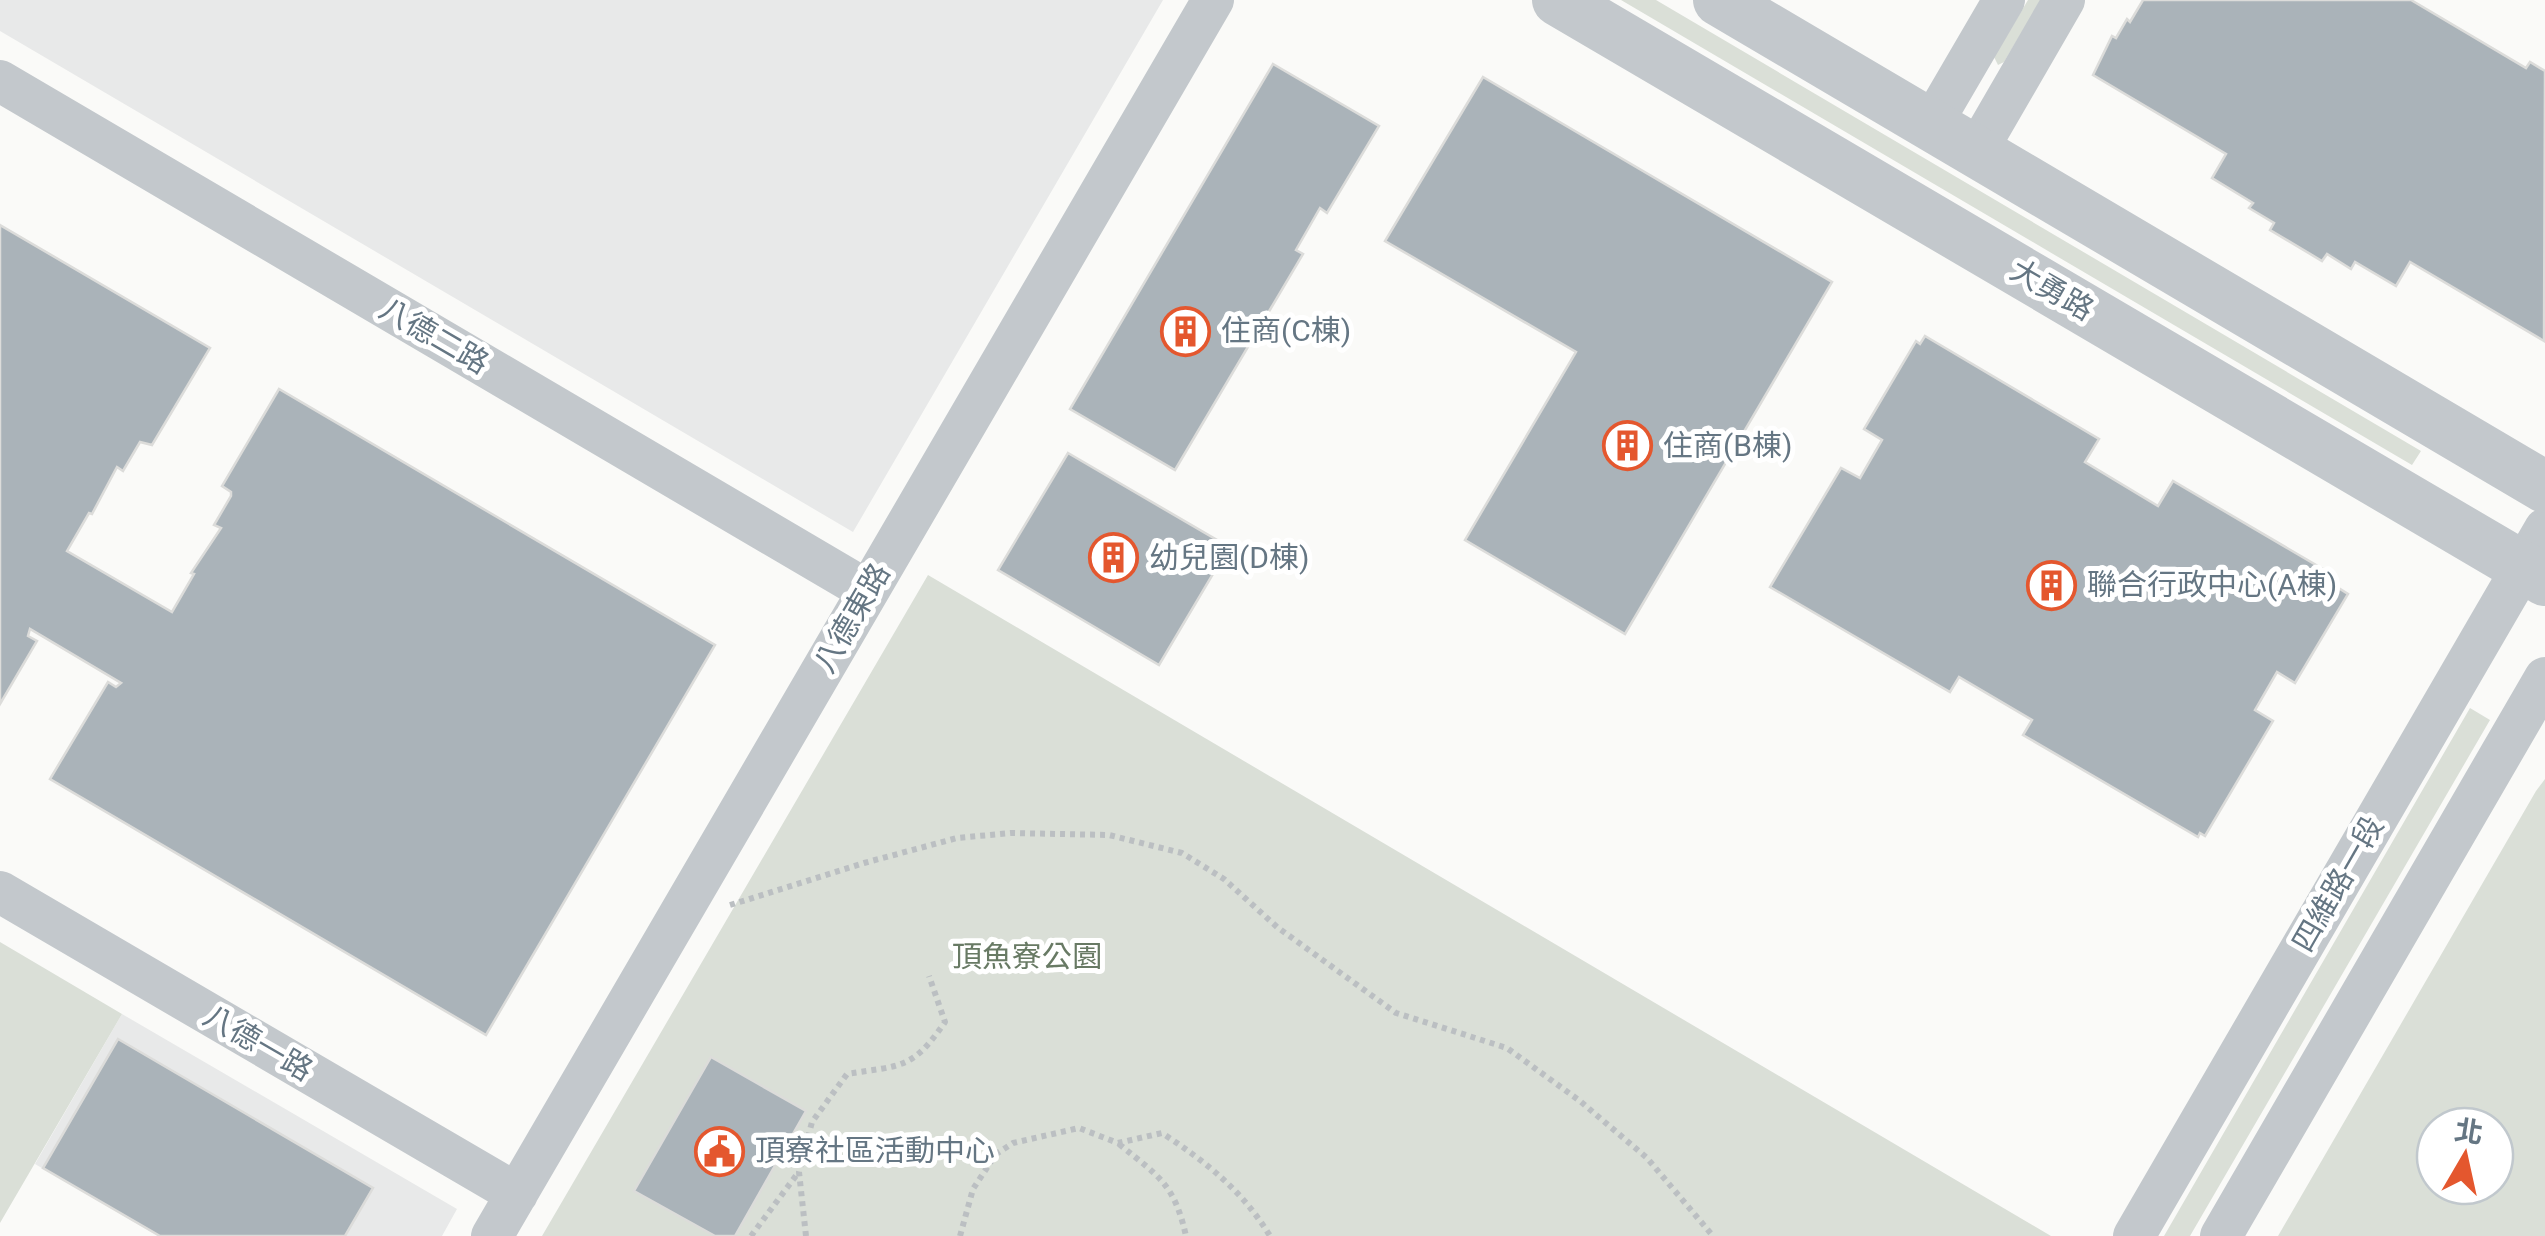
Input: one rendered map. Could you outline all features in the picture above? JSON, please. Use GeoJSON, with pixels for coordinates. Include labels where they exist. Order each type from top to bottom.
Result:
{"type":"FeatureCollection","features":[{"type":"Feature","properties":{"kind":"street","name":"八德東路"},"geometry":{"type":"LineString","coordinates":[[492,1236],[1213,0]]}},
{"type":"Feature","properties":{"kind":"street","name":"大勇路"},"geometry":{"type":"LineString","coordinates":[[1558,0],[2540,539]]}},
{"type":"Feature","properties":{"kind":"street"},"geometry":{"type":"LineString","coordinates":[[1718,0],[1976,152],[2540,539]]}},
{"type":"Feature","properties":{"kind":"street"},"geometry":{"type":"LineString","coordinates":[[1931,125],[2004,0]]}},
{"type":"Feature","properties":{"kind":"street"},"geometry":{"type":"LineString","coordinates":[[1976,152],[2064,0]]}},
{"type":"Feature","properties":{"kind":"street","name":"八德二路"},"geometry":{"type":"LineString","coordinates":[[0,81],[868,591]]}},
{"type":"Feature","properties":{"kind":"street","name":"四維路一段"},"geometry":{"type":"LineString","coordinates":[[2134,1236],[2540,539]]}},
{"type":"Feature","properties":{"kind":"street"},"geometry":{"type":"LineString","coordinates":[[2221,1236],[2545,678]]}},
{"type":"Feature","properties":{"kind":"street","name":"八德一路"},"geometry":{"type":"LineString","coordinates":[[0,892],[517,1194]]}},
{"type":"Feature","properties":{"kind":"path"},"geometry":{"type":"LineString","coordinates":[[722,908],[864,862],[957,838],[1011,833],[1109,835],[1182,853],[1224,880],[1277,927],[1396,1013],[1507,1048],[1522,1058],[1648,1158],[1713,1236]]}},
{"type":"Feature","properties":{"kind":"path"},"geometry":{"type":"LineString","coordinates":[[806,1236],[801,1218],[799,1172],[812,1122],[848,1074],[898,1066],[924,1053],[945,1022],[929,976]]}},
{"type":"Feature","properties":{"kind":"path"},"geometry":{"type":"LineString","coordinates":[[960,1236],[974,1189],[996,1154],[1013,1142],[1079,1128],[1118,1143],[1168,1185],[1179,1206],[1186,1236]]}},
{"type":"Feature","properties":{"kind":"path"},"geometry":{"type":"LineString","coordinates":[[1118,1143],[1162,1133],[1213,1166],[1270,1236]]}},
{"type":"Feature","properties":{"kind":"path"},"geometry":{"type":"LineString","coordinates":[[750,1236],[799,1172]]}},
{"type":"Feature","properties":{"kind":"shaded area"},"geometry":{"type":"Polygon","coordinates":[[[0,0],[1163,0],[853,532],[0,31],[0,0]]]}},
{"type":"Feature","properties":{"kind":"shaded area"},"geometry":{"type":"Polygon","coordinates":[[[122,1014],[457,1209],[442,1236],[158,1236],[35,1164],[122,1014]]]}},
{"type":"Feature","properties":{"kind":"green space"},"geometry":{"type":"Polygon","coordinates":[[[1621,0],[1656,0],[2421,451],[2412,465],[1621,0]]]}},
{"type":"Feature","properties":{"kind":"green space"},"geometry":{"type":"Polygon","coordinates":[[[2028,0],[2041,0],[2004,62],[1998,65],[1994,57],[2028,0]]]}},
{"type":"Feature","properties":{"kind":"green space","name":"頂魚寮公園"},"geometry":{"type":"Polygon","coordinates":[[[928,575],[2051,1236],[542,1236],[928,575]]]}},
{"type":"Feature","properties":{"kind":"green space"},"geometry":{"type":"Polygon","coordinates":[[[2470,708],[2490,720],[2190,1236],[2164,1236],[2470,708]]]}},
{"type":"Feature","properties":{"kind":"green space"},"geometry":{"type":"Polygon","coordinates":[[[2545,779],[2545,1236],[2278,1236],[2536,791],[2545,779]]]}},
{"type":"Feature","properties":{"kind":"green space"},"geometry":{"type":"Polygon","coordinates":[[[0,942],[122,1014],[0,1223],[0,942]]]}},
{"type":"Feature","properties":{"kind":"building"},"geometry":{"type":"Polygon","coordinates":[[[2143,0],[2411,0],[2526,68],[2530,62],[2545,71],[2544,341],[2410,262],[2396,286],[2355,262],[2351,269],[2327,254],[2322,261],[2270,230],[2274,223],[2249,208],[2253,203],[2212,178],[2226,154],[2093,75],[2112,36],[2116,38],[2127,19],[2130,22],[2143,0]]]}},
{"type":"Feature","properties":{"kind":"building","name":"住商(C棟)"},"geometry":{"type":"Polygon","coordinates":[[[1273,64],[1379,126],[1327,213],[1320,208],[1296,250],[1303,254],[1175,470],[1070,409],[1273,64]]]}},
{"type":"Feature","properties":{"kind":"building","name":"住商(B棟)"},"geometry":{"type":"Polygon","coordinates":[[[1483,77],[1832,282],[1625,634],[1465,540],[1576,352],[1385,241],[1483,77]]]}},
{"type":"Feature","properties":{"kind":"building"},"geometry":{"type":"Polygon","coordinates":[[[0,225],[210,348],[152,445],[140,442],[123,471],[117,467],[67,551],[172,612],[194,574],[191,573],[221,528],[214,525],[231,496],[222,486],[279,389],[715,645],[486,1035],[50,779],[108,682],[116,687],[121,683],[30,629],[28,636],[37,641],[0,704],[0,225]]]}},
{"type":"Feature","properties":{"kind":"building","name":"聯合行政中心(A棟)"},"geometry":{"type":"Polygon","coordinates":[[[1925,336],[2099,439],[2085,462],[2158,506],[2173,481],[2333,575],[2329,582],[2348,594],[2295,683],[2277,672],[2255,710],[2273,721],[2205,836],[2200,833],[2198,837],[2023,735],[2032,720],[1959,677],[1950,692],[1770,587],[1841,468],[1860,478],[1882,440],[1864,429],[1916,341],[1920,344],[1925,336]]]}},
{"type":"Feature","properties":{"kind":"building","name":"幼兒園(D棟)"},"geometry":{"type":"Polygon","coordinates":[[[1068,453],[1229,547],[1159,665],[998,570],[1068,453]]]}},
{"type":"Feature","properties":{"kind":"building"},"geometry":{"type":"Polygon","coordinates":[[[118,1039],[373,1188],[345,1236],[160,1236],[43,1168],[118,1039]]]}},
{"type":"Feature","properties":{"kind":"building","name":"頂寮社區活動中心"},"geometry":{"type":"Polygon","coordinates":[[[711,1057],[806,1111],[735,1236],[715,1236],[634,1191],[711,1057]]]}},
{"type":"Feature","properties":{"kind":"place","name":"住商(C棟)"},"geometry":{"type":"Point","coordinates":[1186,331]}},
{"type":"Feature","properties":{"kind":"place","name":"住商(B棟)"},"geometry":{"type":"Point","coordinates":[1628,446]}},
{"type":"Feature","properties":{"kind":"place","name":"幼兒園(D棟)"},"geometry":{"type":"Point","coordinates":[1114,558]}},
{"type":"Feature","properties":{"kind":"place","name":"聯合行政中心(A棟)"},"geometry":{"type":"Point","coordinates":[2052,585]}},
{"type":"Feature","properties":{"kind":"place","name":"頂寮社區活動中心"},"geometry":{"type":"Point","coordinates":[720,1151]}}]}
